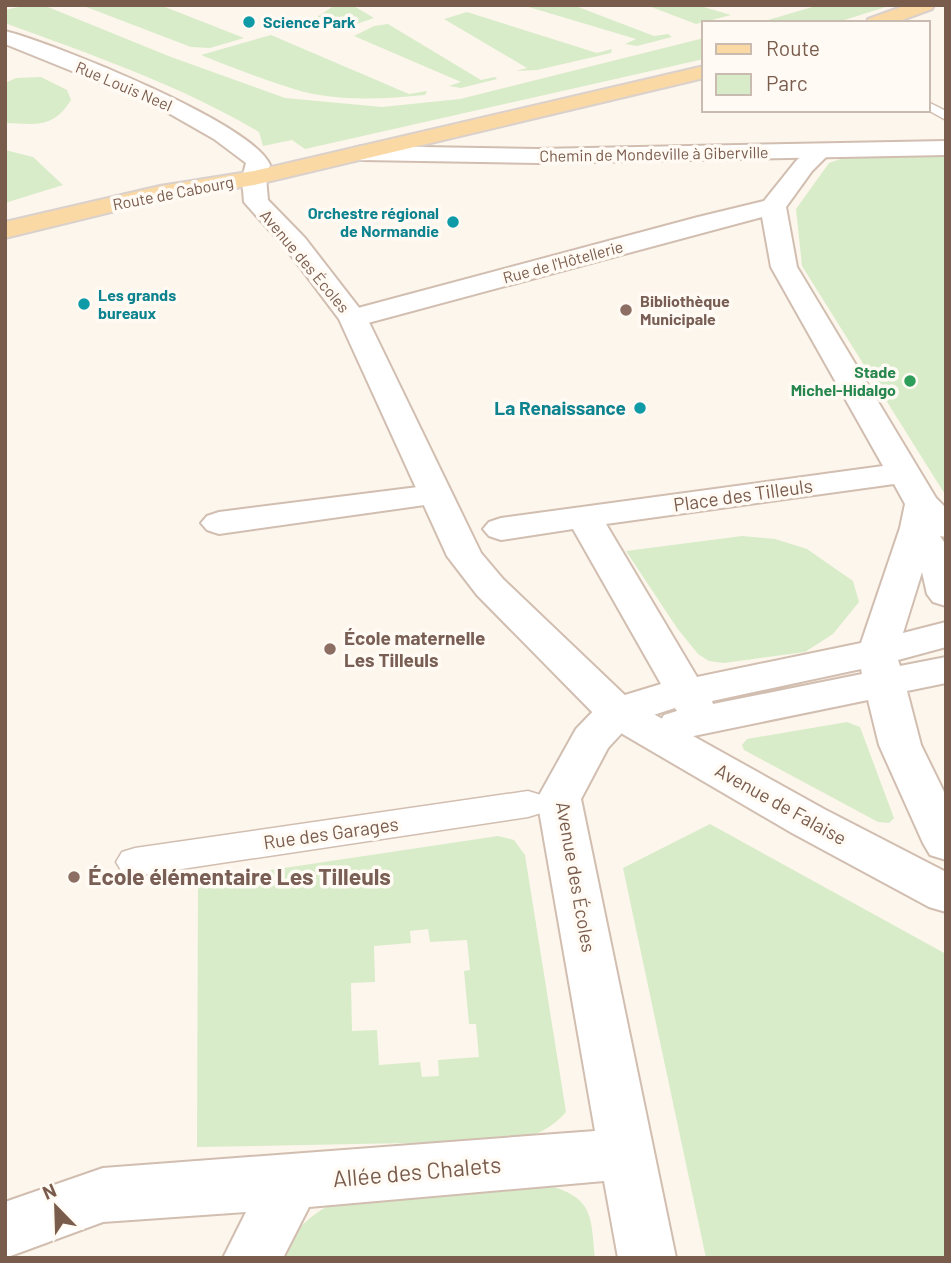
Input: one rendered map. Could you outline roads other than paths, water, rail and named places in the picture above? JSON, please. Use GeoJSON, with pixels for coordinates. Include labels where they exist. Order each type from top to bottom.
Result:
{"type":"FeatureCollection","features":[{"type":"Feature","properties":{"kind":"main road"},"geometry":{"type":"LineString","coordinates":[[881,21],[925,5]]}},
{"type":"Feature","properties":{"kind":"main road"},"geometry":{"type":"LineString","coordinates":[[254,177],[702,72]]}},
{"type":"Feature","properties":{"kind":"main road","name":"Route de Cabourg"},"geometry":{"type":"LineString","coordinates":[[5,230],[178,189],[254,177]]}},
{"type":"Feature","properties":{"kind":"main road","name":"Route de Cabourg"},"geometry":{"type":"LineString","coordinates":[[5,242],[217,191],[254,177]]}},
{"type":"Feature","properties":{"kind":"street","name":"Rue Louis Neel"},"geometry":{"type":"LineString","coordinates":[[5,37],[159,98],[222,134],[251,155],[258,165],[254,177]]}},
{"type":"Feature","properties":{"kind":"street","name":"Chemin de Mondeville à Giberville"},"geometry":{"type":"LineString","coordinates":[[362,153],[538,156],[946,148]]}},
{"type":"Feature","properties":{"kind":"street"},"geometry":{"type":"LineString","coordinates":[[811,151],[804,166],[773,207],[784,267],[929,520],[946,594]]}},
{"type":"Feature","properties":{"kind":"street","name":"Avenue des Écoles"},"geometry":{"type":"LineString","coordinates":[[254,177],[257,202],[296,244],[353,318],[465,556],[490,587],[633,721],[591,739],[559,799],[646,1258]]}},
{"type":"Feature","properties":{"kind":"street","name":"Rue de l'Hôtellerie"},"geometry":{"type":"LineString","coordinates":[[353,318],[773,207]]}},
{"type":"Feature","properties":{"kind":"street","name":"Place des Tilleuls"},"geometry":{"type":"LineString","coordinates":[[501,529],[903,473]]}},
{"type":"Feature","properties":{"kind":"street"},"geometry":{"type":"LineString","coordinates":[[219,523],[434,495]]}},
{"type":"Feature","properties":{"kind":"street"},"geometry":{"type":"LineString","coordinates":[[584,517],[694,707]]}},
{"type":"Feature","properties":{"kind":"street"},"geometry":{"type":"LineString","coordinates":[[929,520],[880,668],[900,745],[946,843]]}},
{"type":"Feature","properties":{"kind":"street"},"geometry":{"type":"LineString","coordinates":[[880,668],[946,634]]}},
{"type":"Feature","properties":{"kind":"street"},"geometry":{"type":"LineString","coordinates":[[633,721],[880,668],[946,670]]}},
{"type":"Feature","properties":{"kind":"street","name":"Avenue de Falaise"},"geometry":{"type":"LineString","coordinates":[[633,721],[808,821],[946,894]]}},
{"type":"Feature","properties":{"kind":"street","name":"Rue des Garages"},"geometry":{"type":"LineString","coordinates":[[135,862],[527,804]]}},
{"type":"Feature","properties":{"kind":"street","name":"Allée des Chalets"},"geometry":{"type":"LineString","coordinates":[[5,1231],[33,1217],[103,1195],[628,1154]]}},
{"type":"Feature","properties":{"kind":"street"},"geometry":{"type":"LineString","coordinates":[[252,1258],[292,1182]]}},
{"type":"Feature","properties":{"kind":"lane"},"geometry":{"type":"LineString","coordinates":[[930,107],[946,116]]}},
{"type":"Feature","properties":{"kind":"place","name":"Science Park"},"geometry":{"type":"Point","coordinates":[249,22]}},
{"type":"Feature","properties":{"kind":"place","name":"Orchestre régional de Normandie"},"geometry":{"type":"Point","coordinates":[453,222]}},
{"type":"Feature","properties":{"kind":"place","name":"Les grands bureaux"},"geometry":{"type":"Point","coordinates":[84,304]}},
{"type":"Feature","properties":{"kind":"place","name":"Bibliothèque Municipale"},"geometry":{"type":"Point","coordinates":[626,310]}},
{"type":"Feature","properties":{"kind":"place","name":"Stade Michel-Hidalgo"},"geometry":{"type":"Point","coordinates":[910,381]}},
{"type":"Feature","properties":{"kind":"place","name":"La Renaissance"},"geometry":{"type":"Point","coordinates":[640,408]}},
{"type":"Feature","properties":{"kind":"place","name":"École maternelle Les Tilleuls"},"geometry":{"type":"Point","coordinates":[330,649]}},
{"type":"Feature","properties":{"kind":"place","name":"École élémentaire Les Tilleuls"},"geometry":{"type":"Point","coordinates":[74,877]}}]}
